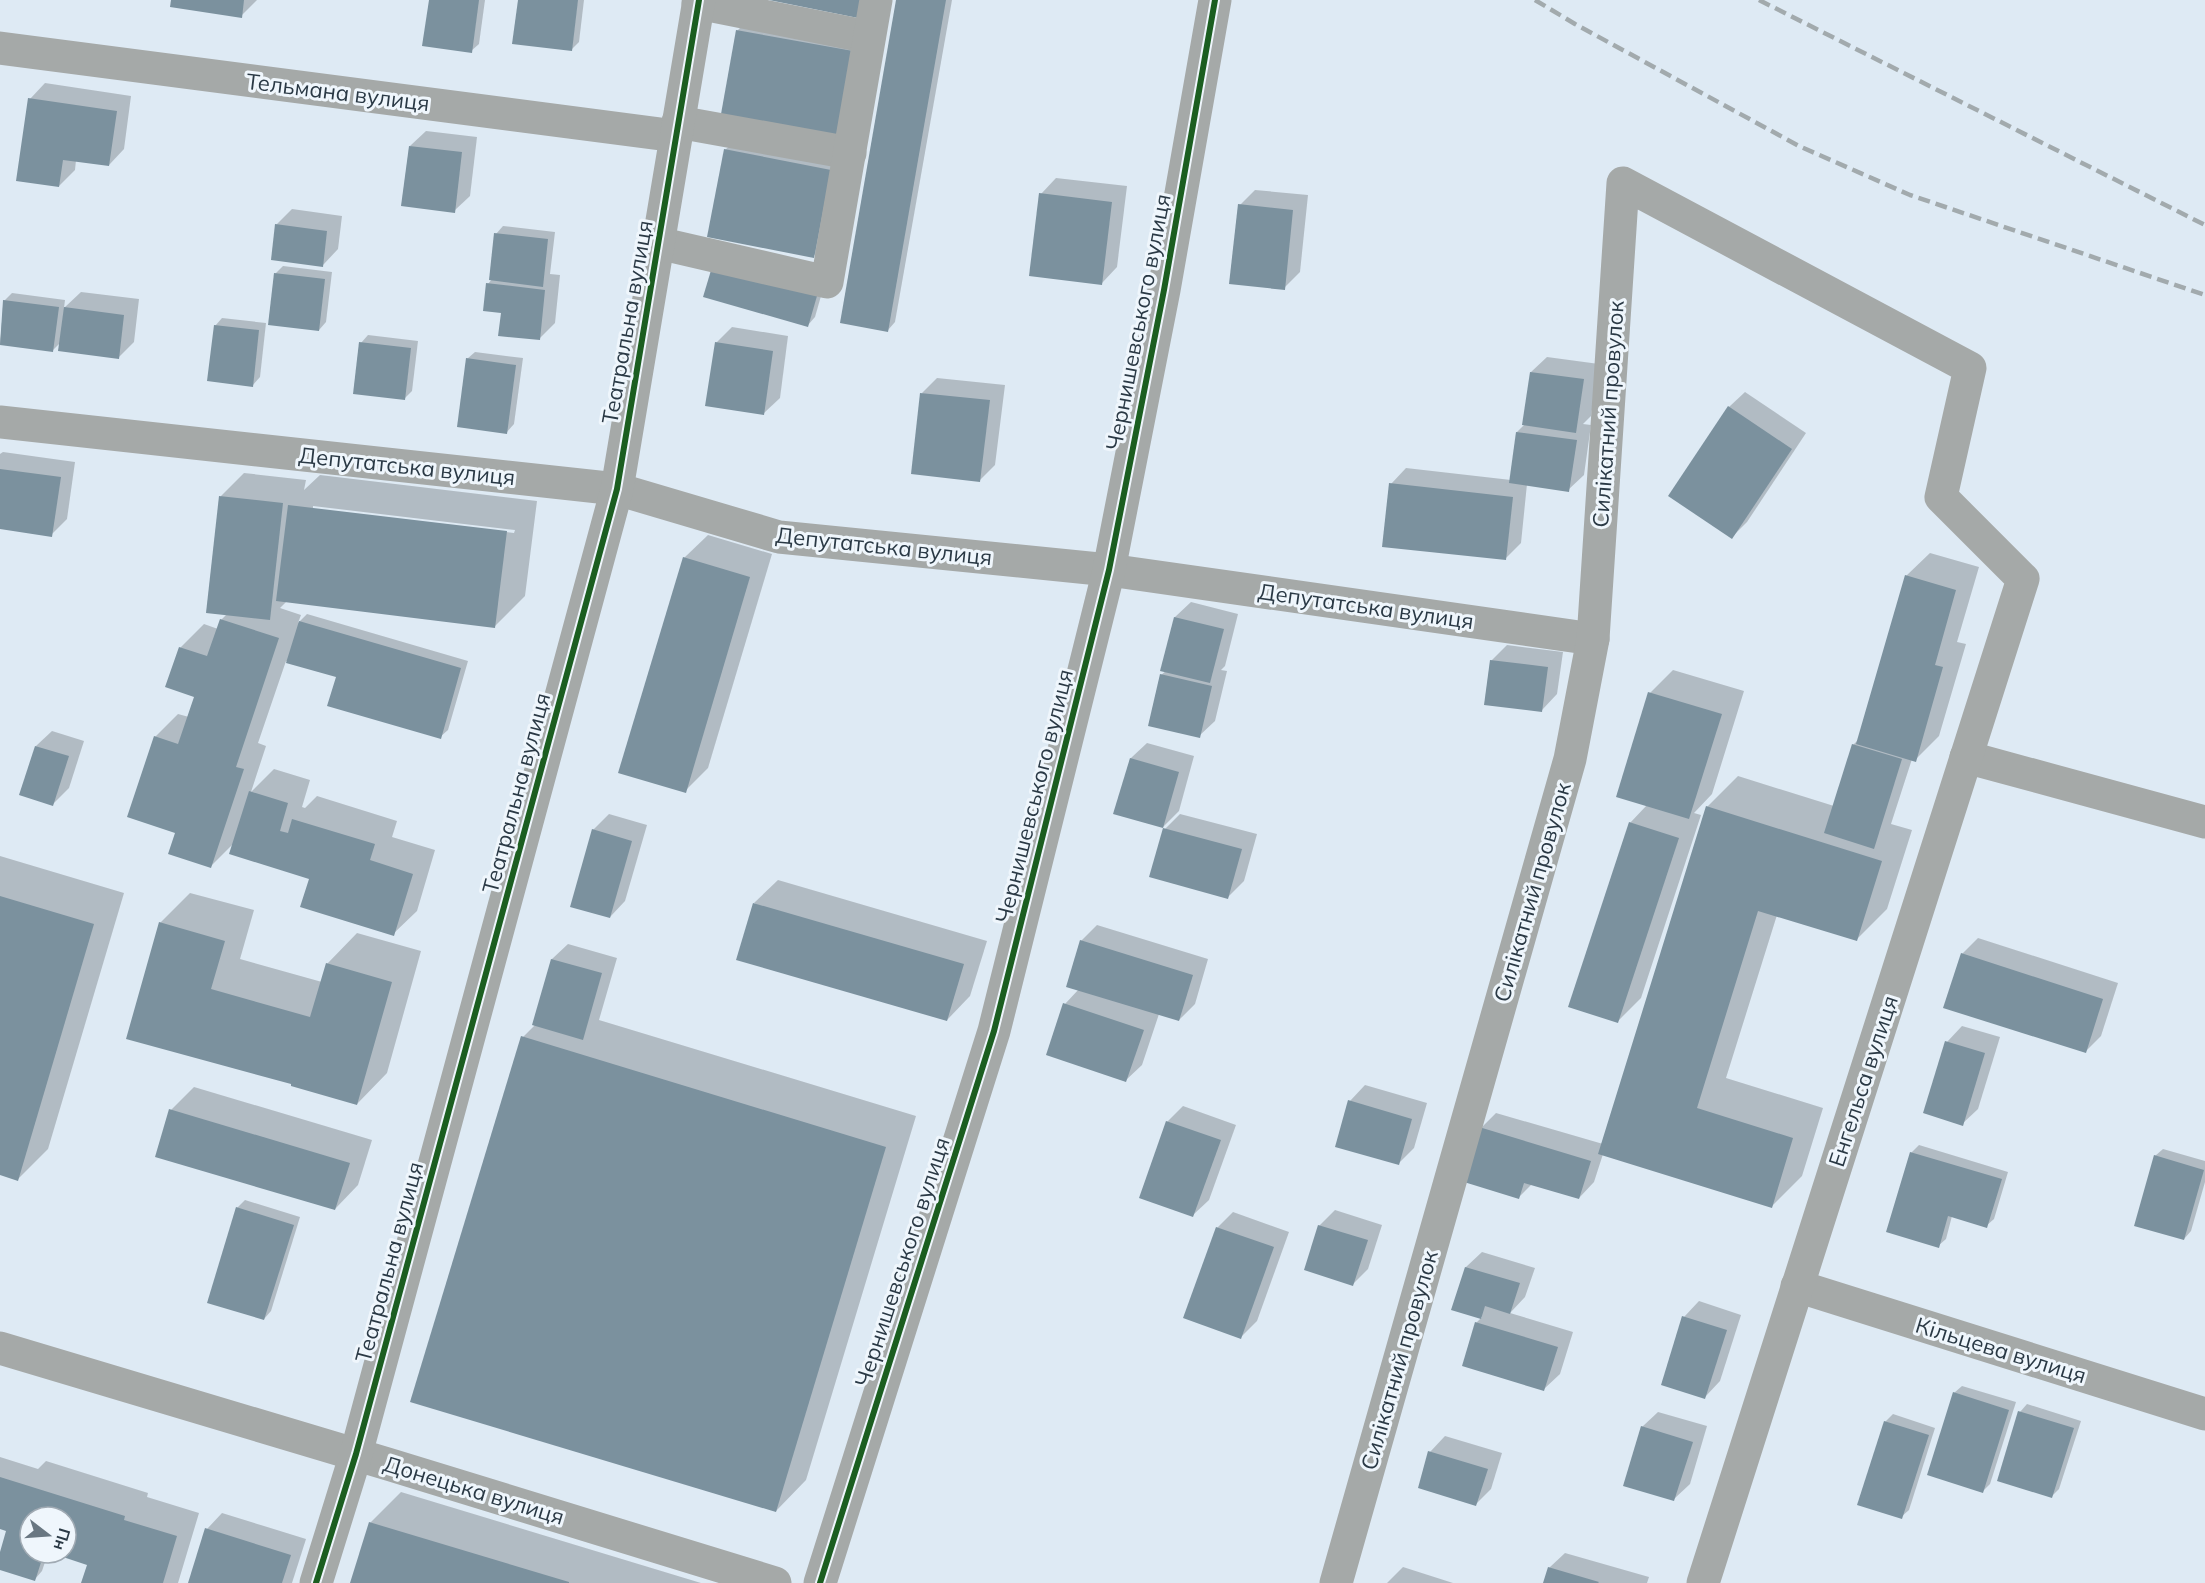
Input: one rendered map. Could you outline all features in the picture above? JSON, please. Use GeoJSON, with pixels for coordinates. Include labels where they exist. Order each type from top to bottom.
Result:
{"type":"FeatureCollection","features":[{"type":"Feature","properties":{"kind":"street"},"geometry":{"type":"LineString","coordinates":[[658,243],[827,282],[876,0]]}},
{"type":"Feature","properties":{"kind":"street","name":"Чернишевського вулиця"},"geometry":{"type":"LineString","coordinates":[[820,1583],[994,1031],[1109,570],[1164,290],[1215,0]]}},
{"type":"Feature","properties":{"kind":"street"},"geometry":{"type":"LineString","coordinates":[[699,1],[869,37]]}},
{"type":"Feature","properties":{"kind":"street","name":"Театральна вулиця"},"geometry":{"type":"LineString","coordinates":[[316,1583],[356,1454],[617,489],[699,1]]}},
{"type":"Feature","properties":{"kind":"street","name":"Тельмана вулиця"},"geometry":{"type":"LineString","coordinates":[[0,48],[677,129],[850,153]]}},
{"type":"Feature","properties":{"kind":"street","name":"Силікатний провулок"},"geometry":{"type":"LineString","coordinates":[[1336,1583],[1570,759],[1593,639],[1623,183],[1970,368],[1941,497],[2023,579]]}},
{"type":"Feature","properties":{"kind":"street","name":"Депутатська вулиця"},"geometry":{"type":"LineString","coordinates":[[0,422],[617,489],[779,537],[1109,570],[1593,639]]}},
{"type":"Feature","properties":{"kind":"street","name":"Енгельса вулиця"},"geometry":{"type":"LineString","coordinates":[[1702,1583],[2023,579]]}},
{"type":"Feature","properties":{"kind":"street"},"geometry":{"type":"LineString","coordinates":[[1966,757],[2205,822]]}},
{"type":"Feature","properties":{"kind":"street","name":"Кільцева вулиця"},"geometry":{"type":"LineString","coordinates":[[1797,1286],[2205,1414]]}},
{"type":"Feature","properties":{"kind":"street","name":"Донецька вулиця"},"geometry":{"type":"LineString","coordinates":[[0,1348],[356,1454],[775,1583]]}},
{"type":"Feature","properties":{"kind":"building"},"geometry":{"type":"Polygon","coordinates":[[[171,0],[244,0],[242,18],[170,7],[171,0]]]}},
{"type":"Feature","properties":{"kind":"building"},"geometry":{"type":"Polygon","coordinates":[[[429,0],[479,0],[472,53],[422,46],[429,0]]]}},
{"type":"Feature","properties":{"kind":"building"},"geometry":{"type":"Polygon","coordinates":[[[518,0],[578,0],[572,51],[512,44],[518,0]]]}},
{"type":"Feature","properties":{"kind":"building"},"geometry":{"type":"Polygon","coordinates":[[[769,0],[862,0],[858,18],[769,0]]]}},
{"type":"Feature","properties":{"kind":"building"},"geometry":{"type":"Polygon","coordinates":[[[896,0],[946,0],[888,332],[840,323],[896,0]]]}},
{"type":"Feature","properties":{"kind":"building"},"geometry":{"type":"Polygon","coordinates":[[[736,30],[853,51],[837,135],[721,114],[736,30]]]}},
{"type":"Feature","properties":{"kind":"building"},"geometry":{"type":"Polygon","coordinates":[[[28,98],[117,111],[109,166],[63,160],[59,187],[16,181],[28,98]]]}},
{"type":"Feature","properties":{"kind":"building"},"geometry":{"type":"Polygon","coordinates":[[[409,146],[462,152],[455,213],[401,206],[409,146]]]}},
{"type":"Feature","properties":{"kind":"building"},"geometry":{"type":"Polygon","coordinates":[[[724,149],[831,170],[814,258],[707,237],[724,149]]]}},
{"type":"Feature","properties":{"kind":"building"},"geometry":{"type":"Polygon","coordinates":[[[1039,193],[1112,202],[1102,285],[1029,276],[1039,193]]]}},
{"type":"Feature","properties":{"kind":"building"},"geometry":{"type":"Polygon","coordinates":[[[1238,204],[1293,210],[1285,290],[1229,284],[1238,204]]]}},
{"type":"Feature","properties":{"kind":"building"},"geometry":{"type":"Polygon","coordinates":[[[275,224],[327,231],[323,267],[271,260],[275,224]]]}},
{"type":"Feature","properties":{"kind":"building"},"geometry":{"type":"Polygon","coordinates":[[[494,233],[548,239],[543,287],[489,280],[494,233]]]}},
{"type":"Feature","properties":{"kind":"building"},"geometry":{"type":"Polygon","coordinates":[[[712,267],[817,296],[808,327],[703,297],[712,267]]]}},
{"type":"Feature","properties":{"kind":"building"},"geometry":{"type":"Polygon","coordinates":[[[274,273],[325,279],[319,331],[268,325],[274,273]]]}},
{"type":"Feature","properties":{"kind":"building"},"geometry":{"type":"Polygon","coordinates":[[[486,283],[545,290],[540,340],[498,336],[501,313],[483,311],[486,283]]]}},
{"type":"Feature","properties":{"kind":"building"},"geometry":{"type":"Polygon","coordinates":[[[3,300],[59,307],[53,352],[0,345],[3,300]]]}},
{"type":"Feature","properties":{"kind":"building"},"geometry":{"type":"Polygon","coordinates":[[[64,307],[124,315],[119,359],[58,351],[64,307]]]}},
{"type":"Feature","properties":{"kind":"building"},"geometry":{"type":"Polygon","coordinates":[[[214,325],[259,330],[253,387],[207,381],[214,325]]]}},
{"type":"Feature","properties":{"kind":"building"},"geometry":{"type":"Polygon","coordinates":[[[359,342],[411,348],[405,400],[353,394],[359,342]]]}},
{"type":"Feature","properties":{"kind":"building"},"geometry":{"type":"Polygon","coordinates":[[[715,342],[773,351],[764,415],[705,406],[715,342]]]}},
{"type":"Feature","properties":{"kind":"building"},"geometry":{"type":"Polygon","coordinates":[[[466,358],[516,365],[507,434],[457,427],[466,358]]]}},
{"type":"Feature","properties":{"kind":"building"},"geometry":{"type":"Polygon","coordinates":[[[1530,372],[1584,379],[1576,433],[1522,425],[1530,372]]]}},
{"type":"Feature","properties":{"kind":"building"},"geometry":{"type":"Polygon","coordinates":[[[920,393],[990,400],[980,482],[911,474],[920,393]]]}},
{"type":"Feature","properties":{"kind":"building"},"geometry":{"type":"Polygon","coordinates":[[[1728,406],[1792,449],[1732,539],[1668,496],[1728,406]]]}},
{"type":"Feature","properties":{"kind":"building"},"geometry":{"type":"Polygon","coordinates":[[[1516,432],[1577,440],[1569,492],[1509,483],[1516,432]]]}},
{"type":"Feature","properties":{"kind":"building"},"geometry":{"type":"Polygon","coordinates":[[[0,469],[61,477],[52,537],[0,529],[0,469]]]}},
{"type":"Feature","properties":{"kind":"building"},"geometry":{"type":"Polygon","coordinates":[[[1389,483],[1513,497],[1506,560],[1382,547],[1389,483]]]}},
{"type":"Feature","properties":{"kind":"building"},"geometry":{"type":"Polygon","coordinates":[[[219,496],[283,503],[270,620],[206,613],[219,496]]]}},
{"type":"Feature","properties":{"kind":"building"},"geometry":{"type":"Polygon","coordinates":[[[288,505],[507,531],[495,628],[276,601],[288,505]]]}},
{"type":"Feature","properties":{"kind":"building"},"geometry":{"type":"Polygon","coordinates":[[[683,557],[750,577],[686,793],[618,773],[683,557]]]}},
{"type":"Feature","properties":{"kind":"building"},"geometry":{"type":"Polygon","coordinates":[[[1905,575],[1956,590],[1935,665],[1943,667],[1916,762],[1856,744],[1905,575]]]}},
{"type":"Feature","properties":{"kind":"building"},"geometry":{"type":"Polygon","coordinates":[[[1174,617],[1224,629],[1210,683],[1160,671],[1174,617]]]}},
{"type":"Feature","properties":{"kind":"building"},"geometry":{"type":"Polygon","coordinates":[[[220,619],[279,638],[236,767],[244,769],[211,868],[168,854],[175,833],[127,817],[154,736],[178,744],[194,697],[165,687],[179,647],[207,656],[220,619]]]}},
{"type":"Feature","properties":{"kind":"building"},"geometry":{"type":"Polygon","coordinates":[[[299,621],[461,668],[441,739],[327,706],[336,677],[286,663],[299,621]]]}},
{"type":"Feature","properties":{"kind":"building"},"geometry":{"type":"Polygon","coordinates":[[[1490,660],[1548,667],[1542,712],[1484,705],[1490,660]]]}},
{"type":"Feature","properties":{"kind":"building"},"geometry":{"type":"Polygon","coordinates":[[[1160,674],[1212,686],[1200,738],[1148,726],[1160,674]]]}},
{"type":"Feature","properties":{"kind":"building"},"geometry":{"type":"Polygon","coordinates":[[[1648,692],[1722,714],[1689,819],[1616,797],[1648,692]]]}},
{"type":"Feature","properties":{"kind":"building"},"geometry":{"type":"Polygon","coordinates":[[[1852,744],[1902,759],[1874,849],[1824,833],[1852,744]]]}},
{"type":"Feature","properties":{"kind":"building"},"geometry":{"type":"Polygon","coordinates":[[[35,746],[69,756],[53,806],[19,795],[35,746]]]}},
{"type":"Feature","properties":{"kind":"building"},"geometry":{"type":"Polygon","coordinates":[[[1130,758],[1179,772],[1163,828],[1113,814],[1130,758]]]}},
{"type":"Feature","properties":{"kind":"building"},"geometry":{"type":"Polygon","coordinates":[[[249,791],[288,803],[280,831],[288,833],[292,819],[375,844],[370,860],[413,874],[394,936],[300,907],[309,879],[229,854],[249,791]]]}},
{"type":"Feature","properties":{"kind":"building"},"geometry":{"type":"Polygon","coordinates":[[[1706,806],[1882,861],[1857,941],[1758,911],[1697,1108],[1793,1138],[1772,1208],[1598,1154],[1706,806]]]}},
{"type":"Feature","properties":{"kind":"building"},"geometry":{"type":"Polygon","coordinates":[[[1629,822],[1679,838],[1618,1023],[1568,1007],[1629,822]]]}},
{"type":"Feature","properties":{"kind":"building"},"geometry":{"type":"Polygon","coordinates":[[[1163,828],[1242,849],[1228,899],[1149,877],[1163,828]]]}},
{"type":"Feature","properties":{"kind":"building"},"geometry":{"type":"Polygon","coordinates":[[[592,829],[632,841],[610,918],[570,907],[592,829]]]}},
{"type":"Feature","properties":{"kind":"building"},"geometry":{"type":"Polygon","coordinates":[[[0,896],[94,924],[18,1181],[0,1175],[0,896]]]}},
{"type":"Feature","properties":{"kind":"building"},"geometry":{"type":"Polygon","coordinates":[[[753,903],[964,964],[947,1021],[736,960],[753,903]]]}},
{"type":"Feature","properties":{"kind":"building"},"geometry":{"type":"Polygon","coordinates":[[[159,922],[225,941],[211,989],[310,1017],[326,963],[392,982],[357,1105],[291,1086],[291,1084],[126,1039],[159,922]]]}},
{"type":"Feature","properties":{"kind":"building"},"geometry":{"type":"Polygon","coordinates":[[[1080,940],[1193,975],[1179,1021],[1066,987],[1080,940]]]}},
{"type":"Feature","properties":{"kind":"building"},"geometry":{"type":"Polygon","coordinates":[[[1961,953],[2103,999],[2086,1053],[1943,1008],[1961,953]]]}},
{"type":"Feature","properties":{"kind":"building"},"geometry":{"type":"Polygon","coordinates":[[[551,959],[602,973],[583,1040],[532,1025],[551,959]]]}},
{"type":"Feature","properties":{"kind":"building"},"geometry":{"type":"Polygon","coordinates":[[[1063,1003],[1144,1030],[1126,1082],[1046,1055],[1063,1003]]]}},
{"type":"Feature","properties":{"kind":"building"},"geometry":{"type":"Polygon","coordinates":[[[521,1036],[886,1147],[776,1512],[410,1402],[521,1036]]]}},
{"type":"Feature","properties":{"kind":"building"},"geometry":{"type":"Polygon","coordinates":[[[1945,1041],[1985,1053],[1963,1126],[1923,1113],[1945,1041]]]}},
{"type":"Feature","properties":{"kind":"building"},"geometry":{"type":"Polygon","coordinates":[[[1348,1100],[1412,1119],[1399,1165],[1335,1147],[1348,1100]]]}},
{"type":"Feature","properties":{"kind":"building"},"geometry":{"type":"Polygon","coordinates":[[[169,1109],[350,1163],[335,1210],[155,1157],[169,1109]]]}},
{"type":"Feature","properties":{"kind":"building"},"geometry":{"type":"Polygon","coordinates":[[[1166,1121],[1221,1140],[1193,1217],[1139,1198],[1166,1121]]]}},
{"type":"Feature","properties":{"kind":"building"},"geometry":{"type":"Polygon","coordinates":[[[1479,1127],[1591,1161],[1579,1199],[1524,1183],[1519,1199],[1464,1182],[1479,1127]]]}},
{"type":"Feature","properties":{"kind":"building"},"geometry":{"type":"Polygon","coordinates":[[[1910,1152],[2002,1179],[1987,1228],[1948,1216],[1939,1248],[1886,1232],[1910,1152]]]}},
{"type":"Feature","properties":{"kind":"building"},"geometry":{"type":"Polygon","coordinates":[[[2154,1155],[2204,1170],[2184,1240],[2134,1226],[2154,1155]]]}},
{"type":"Feature","properties":{"kind":"building"},"geometry":{"type":"Polygon","coordinates":[[[236,1207],[294,1225],[264,1320],[207,1303],[236,1207]]]}},
{"type":"Feature","properties":{"kind":"building"},"geometry":{"type":"Polygon","coordinates":[[[1318,1225],[1368,1240],[1353,1286],[1304,1270],[1318,1225]]]}},
{"type":"Feature","properties":{"kind":"building"},"geometry":{"type":"Polygon","coordinates":[[[1216,1227],[1274,1247],[1241,1339],[1183,1318],[1216,1227]]]}},
{"type":"Feature","properties":{"kind":"building"},"geometry":{"type":"Polygon","coordinates":[[[1465,1267],[1520,1283],[1510,1314],[1485,1306],[1481,1319],[1451,1310],[1465,1267]]]}},
{"type":"Feature","properties":{"kind":"building"},"geometry":{"type":"Polygon","coordinates":[[[1682,1316],[1727,1330],[1705,1399],[1661,1385],[1682,1316]]]}},
{"type":"Feature","properties":{"kind":"building"},"geometry":{"type":"Polygon","coordinates":[[[1475,1322],[1558,1347],[1544,1391],[1462,1366],[1475,1322]]]}},
{"type":"Feature","properties":{"kind":"building"},"geometry":{"type":"Polygon","coordinates":[[[1953,1392],[2009,1410],[1983,1493],[1927,1475],[1953,1392]]]}},
{"type":"Feature","properties":{"kind":"building"},"geometry":{"type":"Polygon","coordinates":[[[2018,1411],[2074,1428],[2052,1498],[1997,1481],[2018,1411]]]}},
{"type":"Feature","properties":{"kind":"building"},"geometry":{"type":"Polygon","coordinates":[[[1884,1421],[1929,1435],[1902,1519],[1857,1505],[1884,1421]]]}},
{"type":"Feature","properties":{"kind":"building"},"geometry":{"type":"Polygon","coordinates":[[[1641,1426],[1693,1442],[1674,1501],[1623,1486],[1641,1426]]]}},
{"type":"Feature","properties":{"kind":"building"},"geometry":{"type":"Polygon","coordinates":[[[1428,1451],[1488,1469],[1476,1506],[1418,1488],[1428,1451]]]}},
{"type":"Feature","properties":{"kind":"building"},"geometry":{"type":"Polygon","coordinates":[[[0,1477],[125,1516],[124,1520],[177,1536],[163,1583],[81,1583],[87,1565],[78,1562],[78,1505],[18,1505],[18,1565],[40,1565],[35,1581],[0,1570],[0,1552],[6,1531],[0,1529],[0,1477]]]}},
{"type":"Feature","properties":{"kind":"building"},"geometry":{"type":"Polygon","coordinates":[[[369,1522],[569,1582],[569,1583],[350,1583],[369,1522]]]}},
{"type":"Feature","properties":{"kind":"building"},"geometry":{"type":"Polygon","coordinates":[[[205,1528],[291,1555],[282,1583],[188,1583],[205,1528]]]}},
{"type":"Feature","properties":{"kind":"building"},"geometry":{"type":"Polygon","coordinates":[[[1548,1567],[1599,1582],[1543,1583],[1548,1567]]]}},
{"type":"Feature","properties":{"kind":"railway"},"geometry":{"type":"LineString","coordinates":[[1535,0],[1799,146],[1910,195],[2205,295]]}},
{"type":"Feature","properties":{"kind":"railway"},"geometry":{"type":"LineString","coordinates":[[1759,0],[2205,225]]}},
{"type":"Feature","properties":{"kind":"cycle path"},"geometry":{"type":"LineString","coordinates":[[316,1583],[356,1454],[617,489],[699,0]]}},
{"type":"Feature","properties":{"kind":"cycle path"},"geometry":{"type":"LineString","coordinates":[[820,1583],[994,1031],[1109,570],[1164,290],[1215,0]]}}]}
